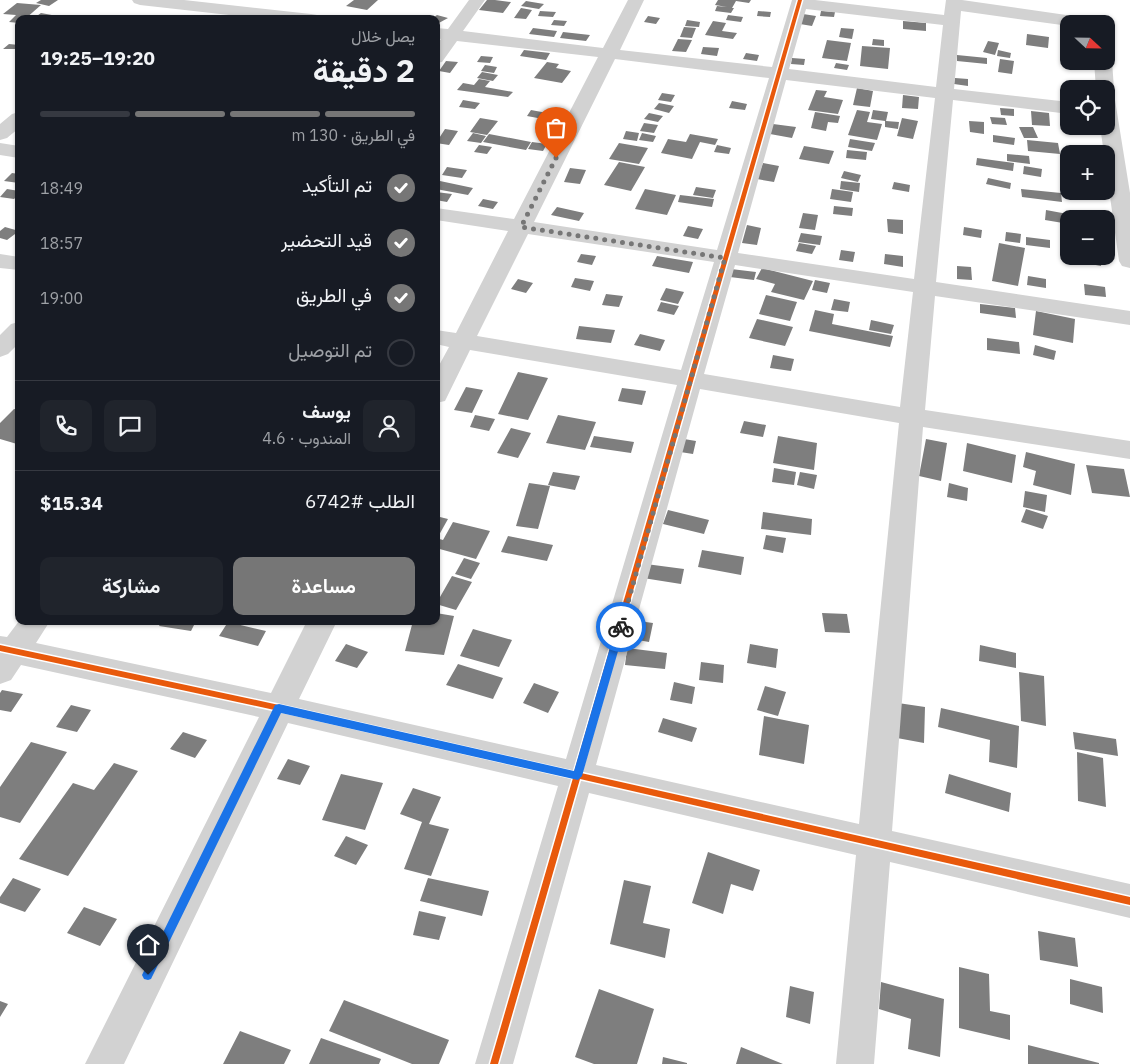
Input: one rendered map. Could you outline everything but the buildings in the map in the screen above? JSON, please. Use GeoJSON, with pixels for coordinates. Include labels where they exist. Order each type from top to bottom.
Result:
{"type":"FeatureCollection","features":[{"type":"Feature","properties":{"kind":"street"},"geometry":{"type":"LineString","coordinates":[[440,47],[445,34],[477,0]]}},
{"type":"Feature","properties":{"kind":"street"},"geometry":{"type":"LineString","coordinates":[[440,387],[636,0]]}},
{"type":"Feature","properties":{"kind":"street"},"geometry":{"type":"LineString","coordinates":[[494,1064],[692,380],[725,258],[780,74],[799,1],[953,9],[1060,20]]}},
{"type":"Feature","properties":{"kind":"street"},"geometry":{"type":"LineString","coordinates":[[144,4],[307,15]]}},
{"type":"Feature","properties":{"kind":"street"},"geometry":{"type":"LineString","coordinates":[[855,1064],[912,417],[946,94],[953,9]]}},
{"type":"Feature","properties":{"kind":"street"},"geometry":{"type":"LineString","coordinates":[[445,34],[1060,107]]}},
{"type":"Feature","properties":{"kind":"street"},"geometry":{"type":"LineString","coordinates":[[0,134],[15,121]]}},
{"type":"Feature","properties":{"kind":"street"},"geometry":{"type":"LineString","coordinates":[[1114,135],[1130,261]]}},
{"type":"Feature","properties":{"kind":"street"},"geometry":{"type":"LineString","coordinates":[[0,149],[15,151]]}},
{"type":"Feature","properties":{"kind":"street"},"geometry":{"type":"LineString","coordinates":[[440,215],[1130,318]]}},
{"type":"Feature","properties":{"kind":"street"},"geometry":{"type":"LineString","coordinates":[[0,261],[15,263]]}},
{"type":"Feature","properties":{"kind":"street"},"geometry":{"type":"LineString","coordinates":[[0,349],[15,333]]}},
{"type":"Feature","properties":{"kind":"street"},"geometry":{"type":"LineString","coordinates":[[440,338],[912,417],[1130,450]]}},
{"type":"Feature","properties":{"kind":"street"},"geometry":{"type":"LineString","coordinates":[[4,657],[32,625]]}},
{"type":"Feature","properties":{"kind":"street"},"geometry":{"type":"LineString","coordinates":[[104,1064],[320,625]]}},
{"type":"Feature","properties":{"kind":"street"},"geometry":{"type":"LineString","coordinates":[[4,657],[279,708],[1130,901]]}},
{"type":"Feature","properties":{"kind":"cycle path"},"geometry":{"type":"LineString","coordinates":[[494,1064],[800,0]]}},
{"type":"Feature","properties":{"kind":"cycle path"},"geometry":{"type":"LineString","coordinates":[[0,648],[279,708],[1130,901]]}},
{"type":"Feature","properties":{"kind":"way so far"},"geometry":{"type":"LineString","coordinates":[[556,158],[521,227],[725,258],[621,627]]}},
{"type":"Feature","properties":{"kind":"route"},"geometry":{"type":"LineString","coordinates":[[148,975],[279,708],[578,776],[621,627]]}}]}
